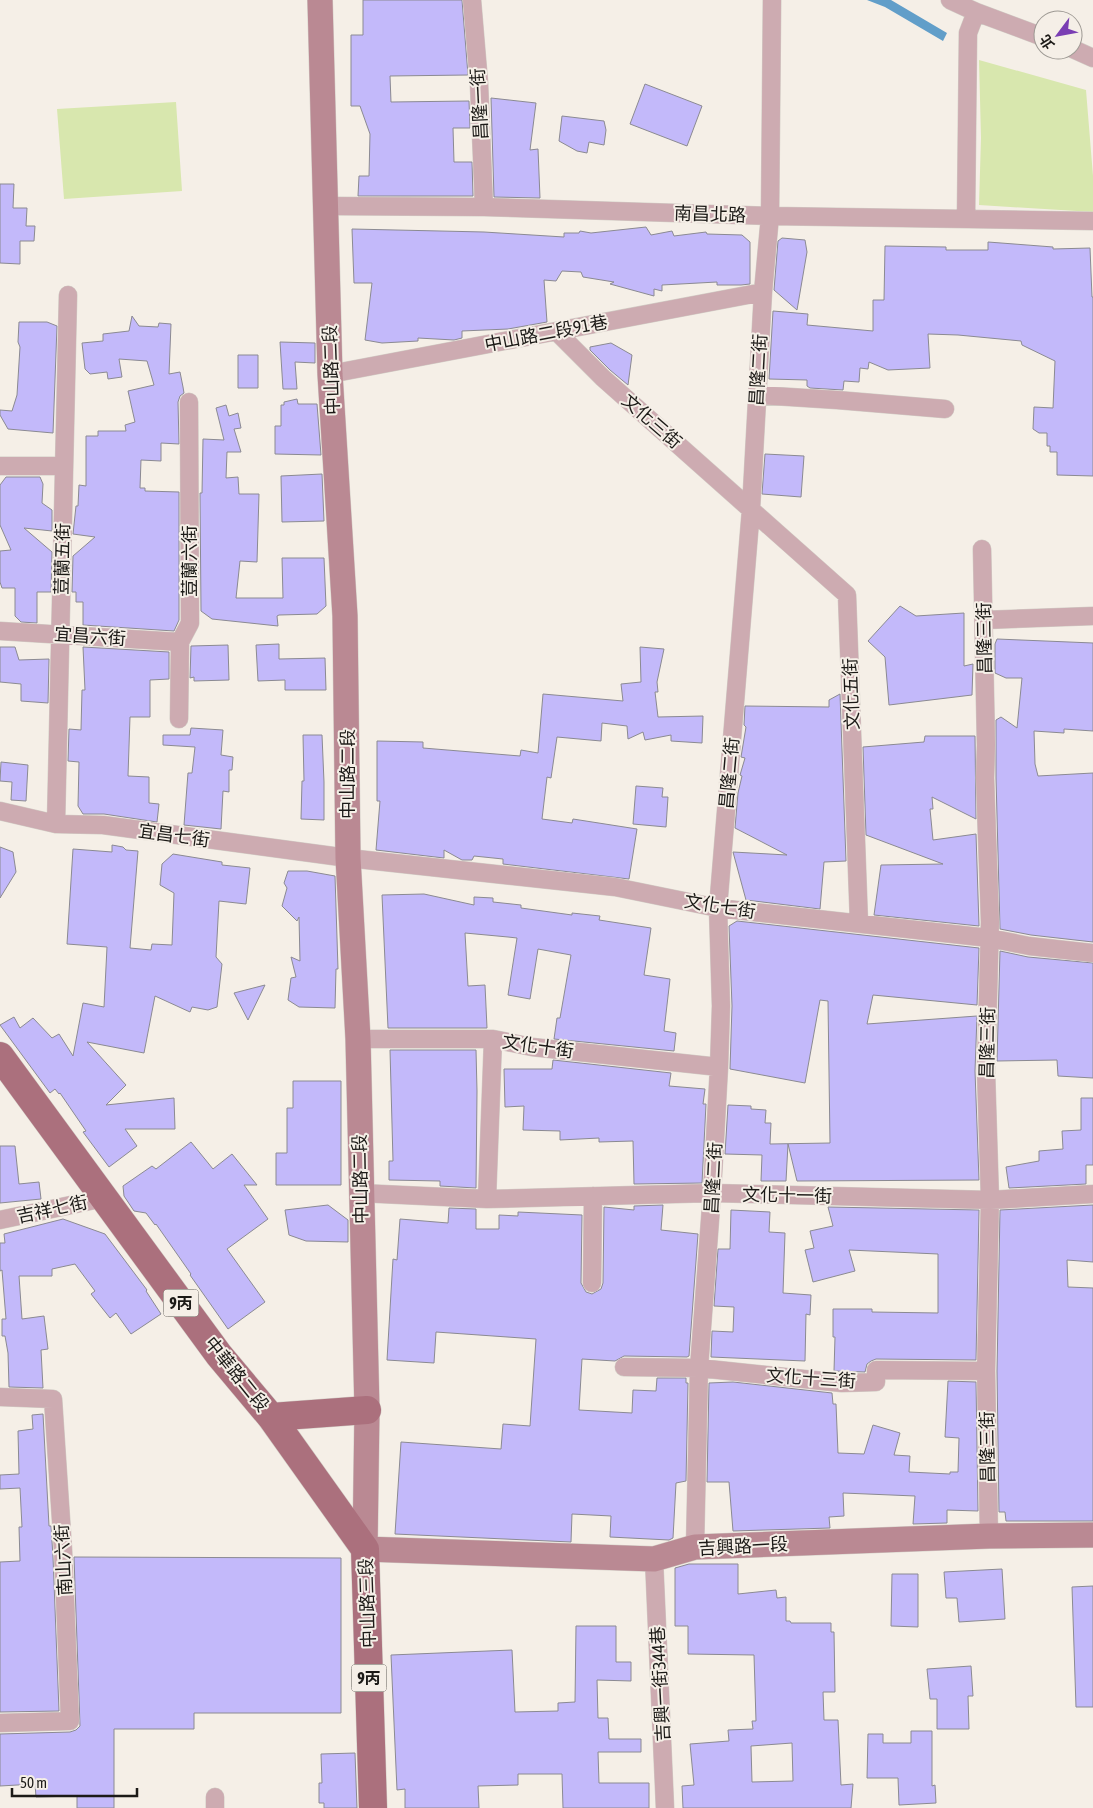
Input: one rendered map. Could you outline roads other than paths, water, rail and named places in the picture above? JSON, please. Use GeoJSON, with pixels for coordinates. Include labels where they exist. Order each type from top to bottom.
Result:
{"type":"FeatureCollection","features":[{"type":"Feature","properties":{"kind":"main road","name":"中華路二段"},"geometry":{"type":"LineString","coordinates":[[0,1056],[219,1355],[271,1417],[365,1549]]}},
{"type":"Feature","properties":{"kind":"main road"},"geometry":{"type":"LineString","coordinates":[[271,1417],[367,1410]]}},
{"type":"Feature","properties":{"kind":"main road","name":"中山路三段"},"geometry":{"type":"LineString","coordinates":[[365,1549],[374,1808]]}},
{"type":"Feature","properties":{"kind":"street","name":"中山路二段"},"geometry":{"type":"LineString","coordinates":[[320,0],[330,374],[345,616],[348,858],[358,1039],[360,1193],[367,1410],[365,1549]]}},
{"type":"Feature","properties":{"kind":"street","name":"昌隆一街"},"geometry":{"type":"LineString","coordinates":[[472,0],[479,83],[484,207]]}},
{"type":"Feature","properties":{"kind":"street","name":"昌隆二街"},"geometry":{"type":"LineString","coordinates":[[695,1547],[699,1368],[712,1193],[721,1006],[718,908],[751,508],[763,292],[770,216],[772,0]]}},
{"type":"Feature","properties":{"kind":"street"},"geometry":{"type":"LineString","coordinates":[[950,0],[1033,33]]}},
{"type":"Feature","properties":{"kind":"street"},"geometry":{"type":"LineString","coordinates":[[966,219],[968,33],[976,12]]}},
{"type":"Feature","properties":{"kind":"street","name":"南昌北路"},"geometry":{"type":"LineString","coordinates":[[326,206],[484,207],[770,216],[1093,221]]}},
{"type":"Feature","properties":{"kind":"street","name":"中山路二段91巷"},"geometry":{"type":"LineString","coordinates":[[330,374],[763,292]]}},
{"type":"Feature","properties":{"kind":"street","name":"荳蘭五街"},"geometry":{"type":"LineString","coordinates":[[56,824],[68,295]]}},
{"type":"Feature","properties":{"kind":"street","name":"文化三街"},"geometry":{"type":"LineString","coordinates":[[556,331],[603,378],[751,508]]}},
{"type":"Feature","properties":{"kind":"street"},"geometry":{"type":"LineString","coordinates":[[757,396],[945,408]]}},
{"type":"Feature","properties":{"kind":"street","name":"荳蘭六街"},"geometry":{"type":"LineString","coordinates":[[179,719],[180,642],[190,623],[189,402]]}},
{"type":"Feature","properties":{"kind":"street"},"geometry":{"type":"LineString","coordinates":[[0,466],[64,466]]}},
{"type":"Feature","properties":{"kind":"street","name":"文化五街"},"geometry":{"type":"LineString","coordinates":[[751,508],[847,595],[859,923]]}},
{"type":"Feature","properties":{"kind":"street","name":"昌隆三街"},"geometry":{"type":"LineString","coordinates":[[982,549],[990,922],[988,938],[986,1071],[990,1200],[986,1371],[989,1536]]}},
{"type":"Feature","properties":{"kind":"street"},"geometry":{"type":"LineString","coordinates":[[984,620],[1093,616]]}},
{"type":"Feature","properties":{"kind":"street","name":"宜昌六街"},"geometry":{"type":"LineString","coordinates":[[0,631],[60,633],[180,642]]}},
{"type":"Feature","properties":{"kind":"street","name":"宜昌七街"},"geometry":{"type":"LineString","coordinates":[[0,812],[56,824],[103,825],[348,858]]}},
{"type":"Feature","properties":{"kind":"street","name":"文化七街"},"geometry":{"type":"LineString","coordinates":[[348,858],[614,888],[718,908],[988,938],[1029,946],[1093,952]]}},
{"type":"Feature","properties":{"kind":"street","name":"文化十街"},"geometry":{"type":"LineString","coordinates":[[358,1039],[493,1039],[532,1047],[718,1068]]}},
{"type":"Feature","properties":{"kind":"street"},"geometry":{"type":"LineString","coordinates":[[487,1199],[493,1039]]}},
{"type":"Feature","properties":{"kind":"street","name":"文化十一街"},"geometry":{"type":"LineString","coordinates":[[360,1193],[487,1199],[712,1193],[990,1200],[1093,1194]]}},
{"type":"Feature","properties":{"kind":"street"},"geometry":{"type":"LineString","coordinates":[[592,1283],[593,1196]]}},
{"type":"Feature","properties":{"kind":"street","name":"吉祥七街"},"geometry":{"type":"LineString","coordinates":[[0,1220],[104,1198]]}},
{"type":"Feature","properties":{"kind":"street","name":"文化十三街"},"geometry":{"type":"LineString","coordinates":[[624,1367],[699,1368],[842,1383],[876,1382],[876,1370],[986,1371]]}},
{"type":"Feature","properties":{"kind":"street","name":"南山六街"},"geometry":{"type":"LineString","coordinates":[[0,1397],[53,1399],[63,1550],[70,1721],[0,1723]]}},
{"type":"Feature","properties":{"kind":"street","name":"吉興路一段"},"geometry":{"type":"LineString","coordinates":[[365,1549],[654,1559],[695,1547],[989,1536],[1093,1535]]}},
{"type":"Feature","properties":{"kind":"street","name":"吉興一街344巷"},"geometry":{"type":"LineString","coordinates":[[654,1559],[665,1808]]}},
{"type":"Feature","properties":{"kind":"water"},"geometry":{"type":"Polygon","coordinates":[[[867,0],[891,0],[947,33],[943,41],[885,7],[867,0]]]}}]}
